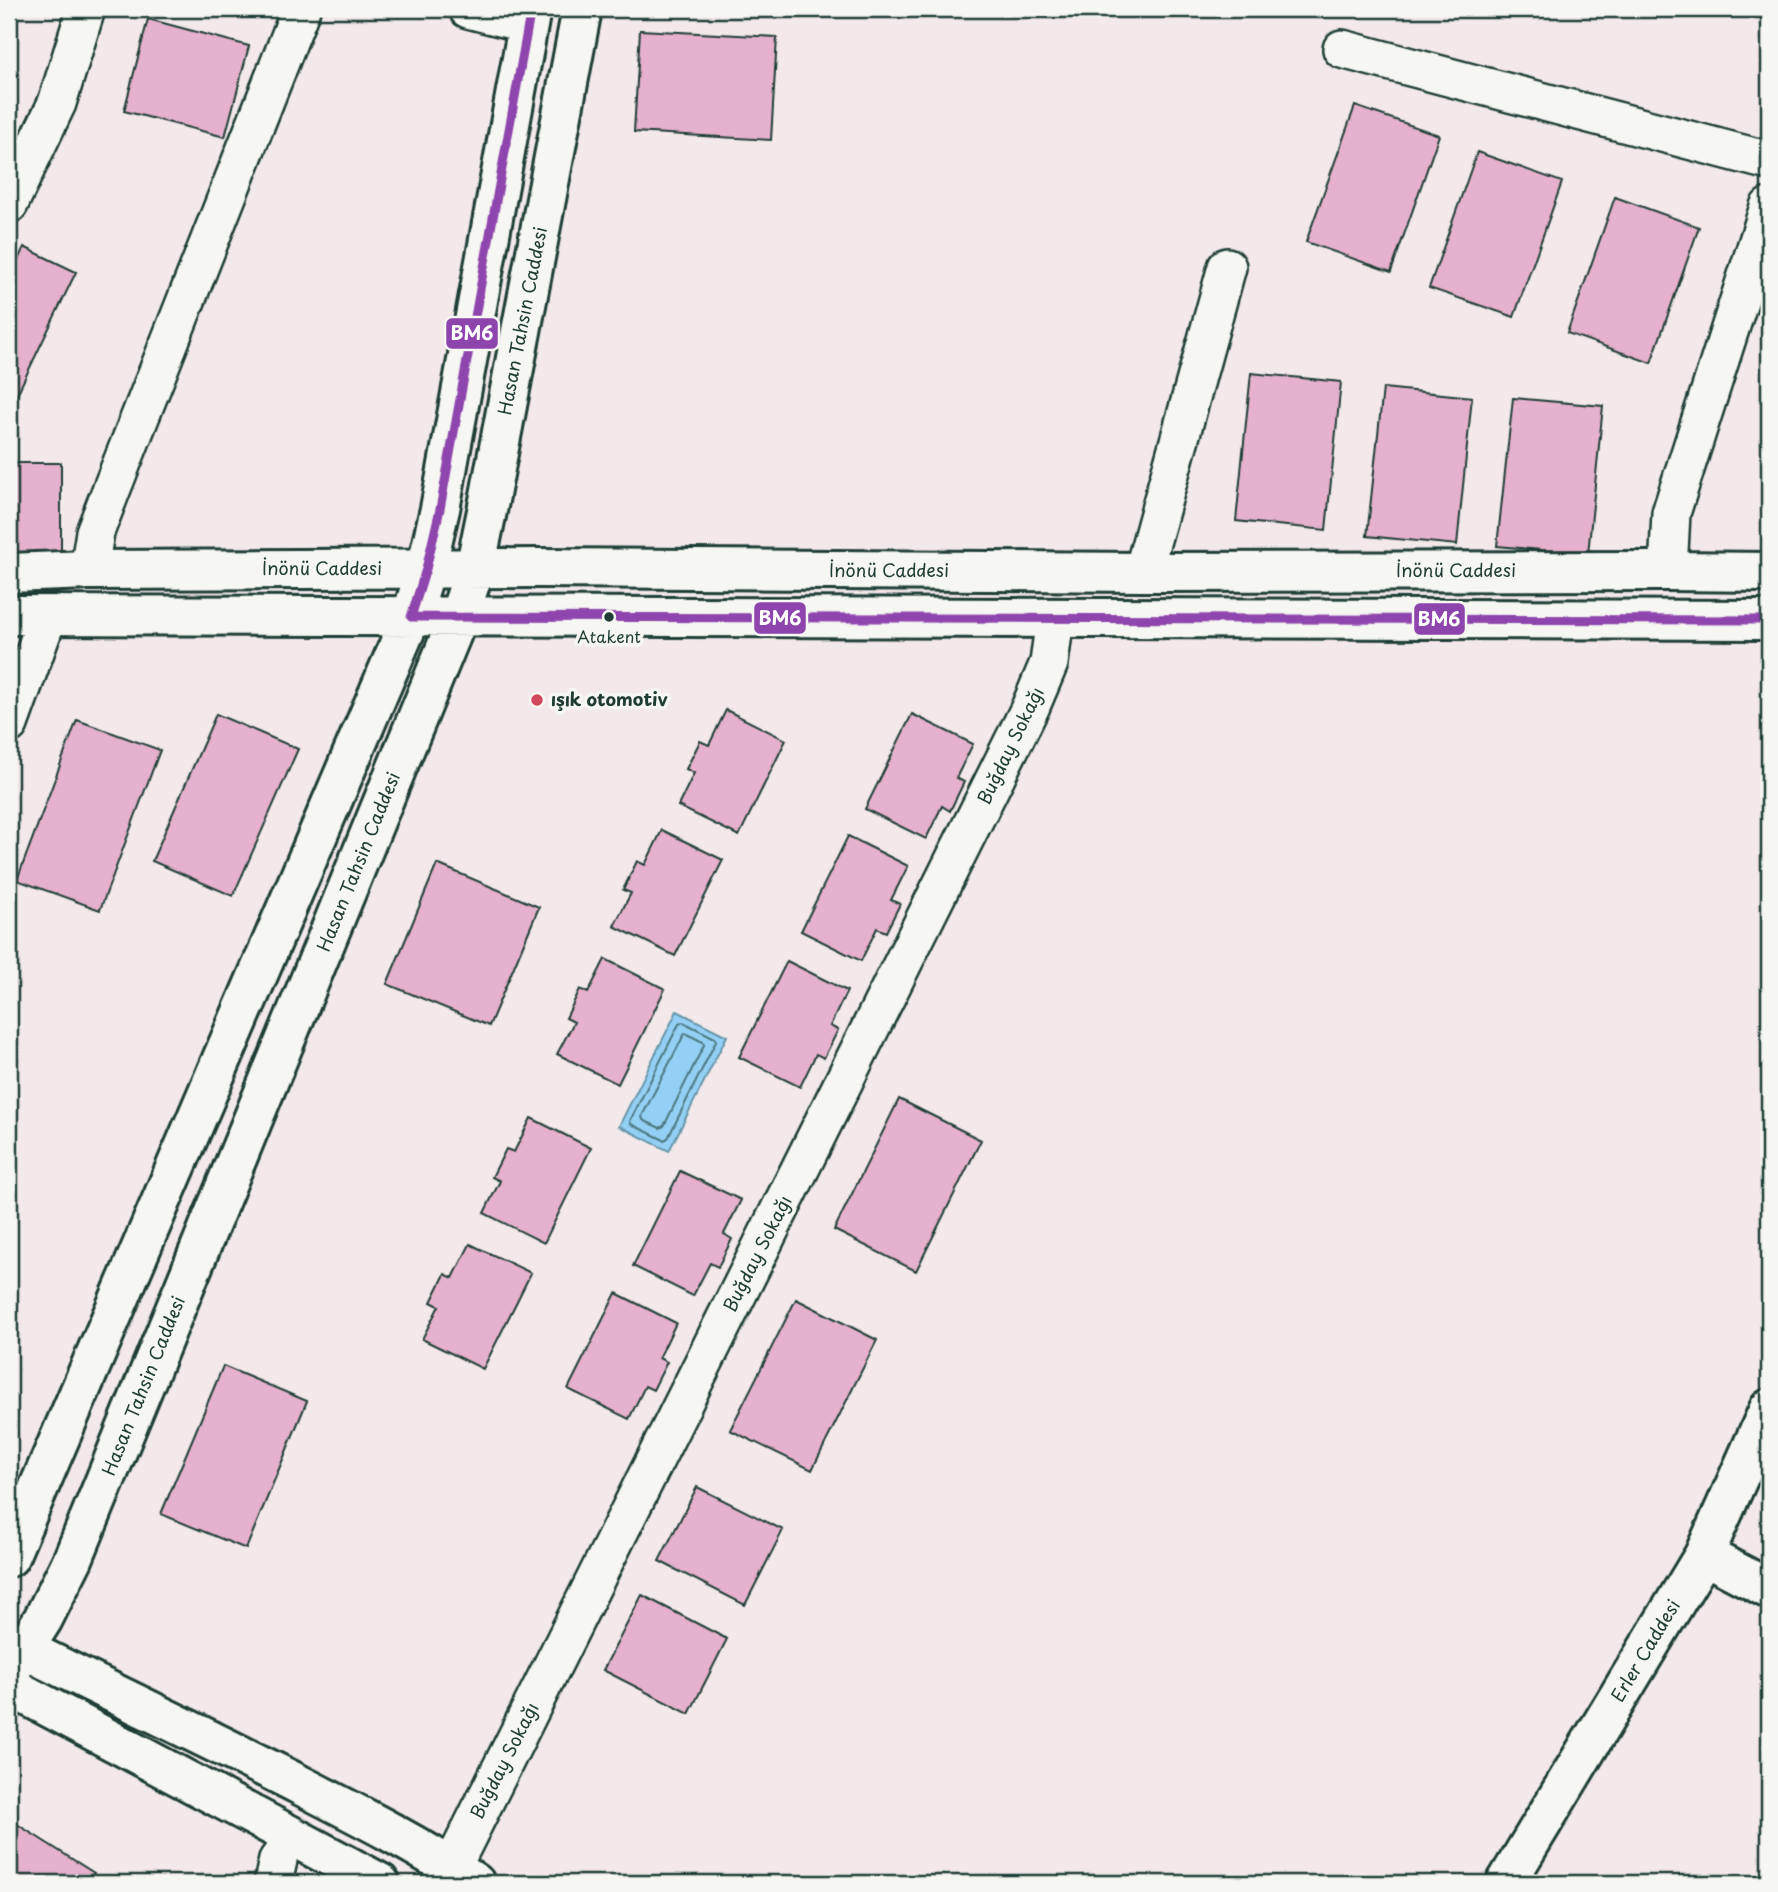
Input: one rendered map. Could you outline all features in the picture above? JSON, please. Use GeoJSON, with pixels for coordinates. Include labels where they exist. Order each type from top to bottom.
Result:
{"type":"FeatureCollection","features":[{"type":"Feature","properties":{"kind":"main road","name":"Hasan Tahsin Caddesi"},"geometry":{"type":"LineString","coordinates":[[14,1657],[43,1619],[73,1559],[459,616],[475,569],[488,506],[582,9]]}},
{"type":"Feature","properties":{"kind":"main road"},"geometry":{"type":"LineString","coordinates":[[9,1557],[411,617],[440,509],[529,16]]}},
{"type":"Feature","properties":{"kind":"main road","name":"İnönü Caddesi"},"geometry":{"type":"LineString","coordinates":[[9,573],[89,570],[426,569],[1769,572]]}},
{"type":"Feature","properties":{"kind":"main road"},"geometry":{"type":"LineString","coordinates":[[1665,619],[1668,571]]}},
{"type":"Feature","properties":{"kind":"main road"},"geometry":{"type":"LineString","coordinates":[[9,615],[1769,620]]}},
{"type":"Feature","properties":{"kind":"main road","name":"Erler Caddesi"},"geometry":{"type":"LineString","coordinates":[[1506,1883],[1704,1555],[1769,1409]]}},
{"type":"Feature","properties":{"kind":"main road"},"geometry":{"type":"LineString","coordinates":[[1704,1555],[1769,1589]]}},
{"type":"Feature","properties":{"kind":"main road"},"geometry":{"type":"LineString","coordinates":[[14,1657],[373,1822],[457,1878]]}},
{"type":"Feature","properties":{"kind":"main road"},"geometry":{"type":"LineString","coordinates":[[9,1686],[380,1883]]}},
{"type":"Feature","properties":{"kind":"street"},"geometry":{"type":"LineString","coordinates":[[9,204],[57,103],[86,9]]}},
{"type":"Feature","properties":{"kind":"street"},"geometry":{"type":"LineString","coordinates":[[89,570],[95,532],[302,9]]}},
{"type":"Feature","properties":{"kind":"street"},"geometry":{"type":"LineString","coordinates":[[468,9],[529,16]]}},
{"type":"Feature","properties":{"kind":"street"},"geometry":{"type":"LineString","coordinates":[[1342,49],[1769,161]]}},
{"type":"Feature","properties":{"kind":"street"},"geometry":{"type":"LineString","coordinates":[[1668,571],[1671,513],[1769,207]]}},
{"type":"Feature","properties":{"kind":"street"},"geometry":{"type":"LineString","coordinates":[[1143,572],[1227,267]]}},
{"type":"Feature","properties":{"kind":"street"},"geometry":{"type":"LineString","coordinates":[[9,724],[48,616]]}},
{"type":"Feature","properties":{"kind":"street","name":"Buğday Sokağı"},"geometry":{"type":"LineString","coordinates":[[457,1878],[1030,708],[1049,663],[1055,618]]}},
{"type":"Feature","properties":{"kind":"water"},"geometry":{"type":"Polygon","coordinates":[[[677,1011],[727,1036],[669,1151],[619,1126],[677,1011]]]}},
{"type":"Feature","properties":{"kind":"building"},"geometry":{"type":"Polygon","coordinates":[[[148,19],[249,46],[225,137],[124,111],[148,19]]]}},
{"type":"Feature","properties":{"kind":"building"},"geometry":{"type":"Polygon","coordinates":[[[640,30],[777,37],[771,140],[634,132],[640,30]]]}},
{"type":"Feature","properties":{"kind":"building"},"geometry":{"type":"Polygon","coordinates":[[[1355,106],[1439,135],[1391,272],[1306,242],[1355,106]]]}},
{"type":"Feature","properties":{"kind":"building"},"geometry":{"type":"Polygon","coordinates":[[[1477,152],[1562,182],[1514,317],[1429,288],[1477,152]]]}},
{"type":"Feature","properties":{"kind":"building"},"geometry":{"type":"Polygon","coordinates":[[[1615,197],[1699,227],[1651,363],[1567,333],[1615,197]]]}},
{"type":"Feature","properties":{"kind":"building"},"geometry":{"type":"Polygon","coordinates":[[[24,247],[76,272],[11,407],[9,279],[24,247]]]}},
{"type":"Feature","properties":{"kind":"building"},"geometry":{"type":"Polygon","coordinates":[[[1251,373],[1341,382],[1326,530],[1236,521],[1251,373]]]}},
{"type":"Feature","properties":{"kind":"building"},"geometry":{"type":"Polygon","coordinates":[[[1383,388],[1472,397],[1457,545],[1367,536],[1383,388]]]}},
{"type":"Feature","properties":{"kind":"building"},"geometry":{"type":"Polygon","coordinates":[[[1513,398],[1603,406],[1588,554],[1497,546],[1513,398]]]}},
{"type":"Feature","properties":{"kind":"building"},"geometry":{"type":"Polygon","coordinates":[[[9,463],[61,463],[61,559],[9,559],[9,463]]]}},
{"type":"Feature","properties":{"kind":"building"},"geometry":{"type":"Polygon","coordinates":[[[726,710],[786,740],[739,836],[678,806],[694,773],[686,769],[700,741],[709,745],[726,710]]]}},
{"type":"Feature","properties":{"kind":"building"},"geometry":{"type":"Polygon","coordinates":[[[216,714],[298,749],[233,896],[152,861],[216,714]]]}},
{"type":"Feature","properties":{"kind":"building"},"geometry":{"type":"Polygon","coordinates":[[[912,714],[973,744],[956,778],[964,782],[950,811],[942,806],[926,839],[865,809],[912,714]]]}},
{"type":"Feature","properties":{"kind":"building"},"geometry":{"type":"Polygon","coordinates":[[[77,720],[160,750],[100,910],[17,880],[77,720]]]}},
{"type":"Feature","properties":{"kind":"building"},"geometry":{"type":"Polygon","coordinates":[[[662,830],[723,860],[675,956],[614,926],[631,893],[623,890],[637,861],[645,865],[662,830]]]}},
{"type":"Feature","properties":{"kind":"building"},"geometry":{"type":"Polygon","coordinates":[[[848,836],[908,866],[891,900],[900,904],[886,932],[877,928],[861,961],[801,931],[848,836]]]}},
{"type":"Feature","properties":{"kind":"building"},"geometry":{"type":"Polygon","coordinates":[[[437,864],[539,907],[489,1026],[387,984],[437,864]]]}},
{"type":"Feature","properties":{"kind":"building"},"geometry":{"type":"Polygon","coordinates":[[[605,959],[665,989],[618,1084],[557,1054],[574,1022],[566,1018],[580,989],[588,993],[605,959]]]}},
{"type":"Feature","properties":{"kind":"building"},"geometry":{"type":"Polygon","coordinates":[[[787,961],[847,991],[830,1026],[838,1030],[824,1058],[816,1054],[800,1087],[739,1057],[787,961]]]}},
{"type":"Feature","properties":{"kind":"building"},"geometry":{"type":"Polygon","coordinates":[[[899,1099],[981,1140],[916,1271],[834,1230],[899,1099]]]}},
{"type":"Feature","properties":{"kind":"building"},"geometry":{"type":"Polygon","coordinates":[[[531,1118],[591,1148],[544,1243],[484,1213],[500,1181],[492,1177],[506,1149],[514,1152],[531,1118]]]}},
{"type":"Feature","properties":{"kind":"building"},"geometry":{"type":"Polygon","coordinates":[[[680,1171],[741,1200],[724,1234],[732,1239],[718,1267],[710,1263],[693,1296],[633,1266],[680,1171]]]}},
{"type":"Feature","properties":{"kind":"building"},"geometry":{"type":"Polygon","coordinates":[[[470,1244],[531,1273],[483,1369],[422,1339],[439,1306],[431,1302],[445,1274],[453,1278],[470,1244]]]}},
{"type":"Feature","properties":{"kind":"building"},"geometry":{"type":"Polygon","coordinates":[[[616,1293],[676,1323],[659,1358],[667,1362],[653,1390],[645,1386],[629,1419],[568,1389],[616,1293]]]}},
{"type":"Feature","properties":{"kind":"building"},"geometry":{"type":"Polygon","coordinates":[[[796,1299],[877,1340],[812,1470],[730,1430],[796,1299]]]}},
{"type":"Feature","properties":{"kind":"building"},"geometry":{"type":"Polygon","coordinates":[[[223,1366],[307,1401],[246,1549],[161,1514],[223,1366]]]}},
{"type":"Feature","properties":{"kind":"building"},"geometry":{"type":"Polygon","coordinates":[[[697,1487],[783,1530],[745,1605],[659,1561],[697,1487]]]}},
{"type":"Feature","properties":{"kind":"building"},"geometry":{"type":"Polygon","coordinates":[[[642,1595],[727,1639],[689,1714],[603,1670],[642,1595]]]}},
{"type":"Feature","properties":{"kind":"building"},"geometry":{"type":"Polygon","coordinates":[[[9,1819],[94,1873],[87,1883],[9,1883],[9,1819]]]}},
{"type":"Feature","properties":{"kind":"transit line","name":"BM6"},"geometry":{"type":"LineString","coordinates":[[531,9],[440,509],[411,617],[1769,620]]}},
{"type":"Feature","properties":{"kind":"place","name":"Atakent"},"geometry":{"type":"Point","coordinates":[609,617]}},
{"type":"Feature","properties":{"kind":"place","name":"ışık otomotiv"},"geometry":{"type":"Point","coordinates":[537,700]}}]}
